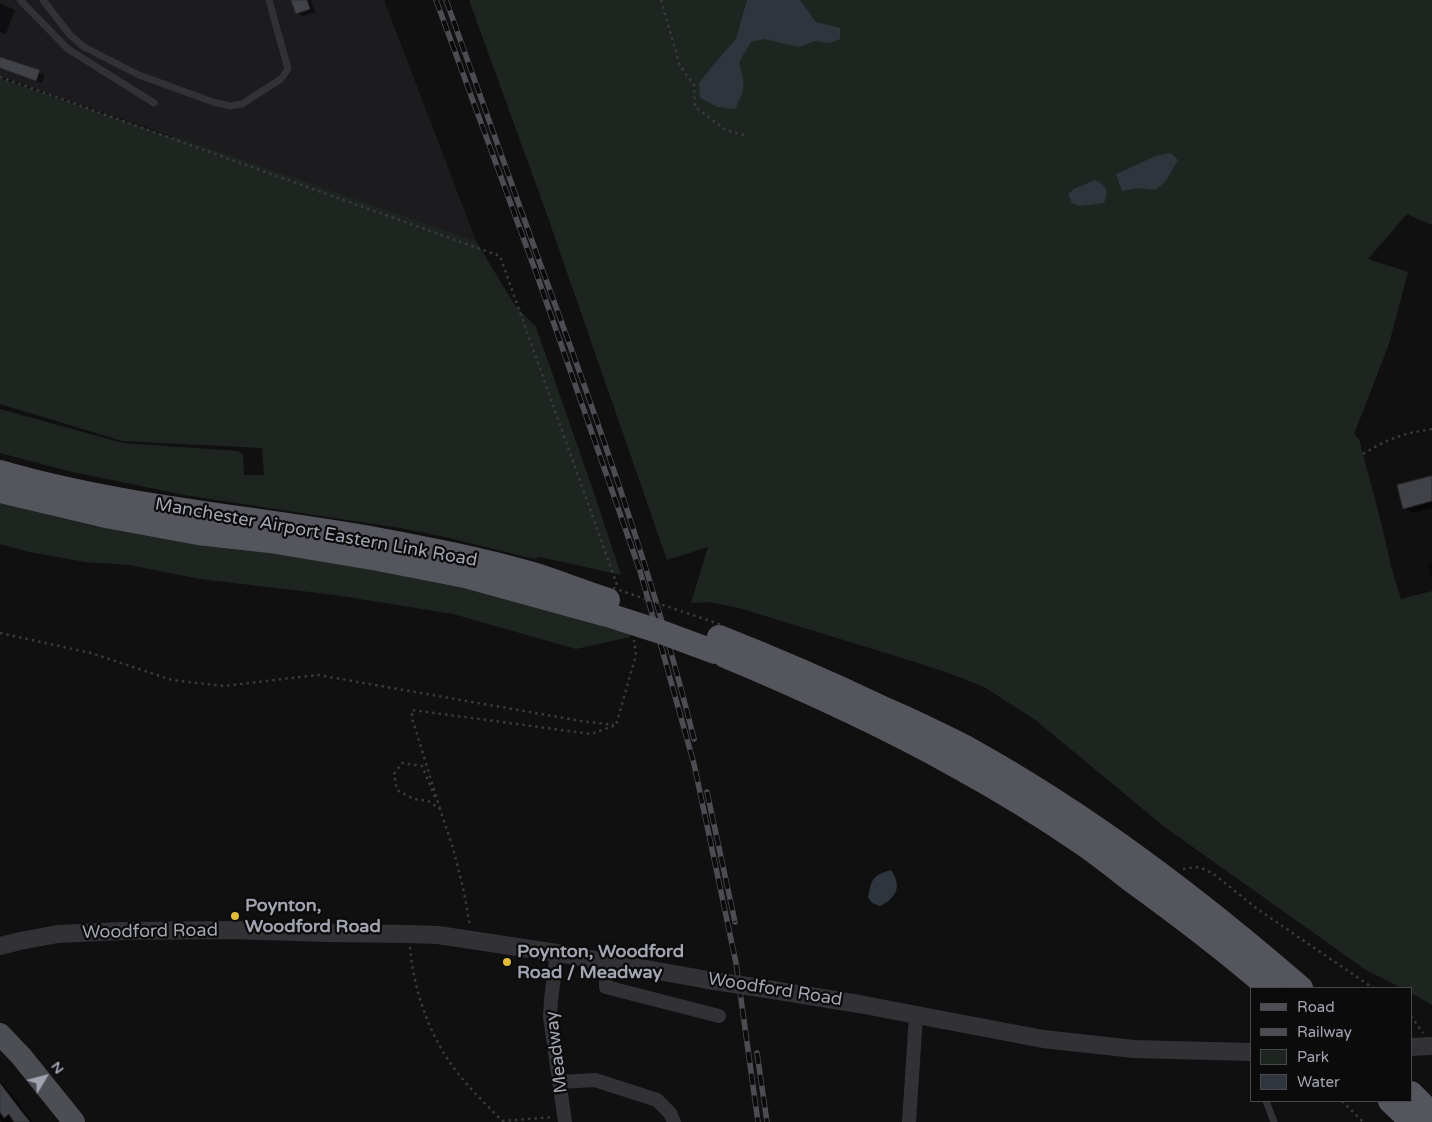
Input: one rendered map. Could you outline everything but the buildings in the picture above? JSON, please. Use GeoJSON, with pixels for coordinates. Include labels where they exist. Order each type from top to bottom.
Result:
{"type":"FeatureCollection","features":[{"type":"Feature","properties":{"kind":"highway","name":"Manchester Airport Eastern Link Road"},"geometry":{"type":"LineString","coordinates":[[0,472],[38,483],[108,497],[380,540],[464,557],[535,575],[776,659],[966,748],[1094,826],[1144,861],[1242,937],[1300,987]]}},
{"type":"Feature","properties":{"kind":"highway","name":"Manchester Airport Eastern Link Road"},"geometry":{"type":"LineString","coordinates":[[0,491],[106,516],[198,533],[270,541],[609,600]]}},
{"type":"Feature","properties":{"kind":"highway","name":"Manchester Airport Eastern Link Road"},"geometry":{"type":"LineString","coordinates":[[719,638],[840,706],[958,766],[1025,806],[1082,843],[1187,921],[1268,987]]}},
{"type":"Feature","properties":{"kind":"highway"},"geometry":{"type":"LineString","coordinates":[[1412,1094],[1432,1114]]}},
{"type":"Feature","properties":{"kind":"highway"},"geometry":{"type":"LineString","coordinates":[[1391,1102],[1412,1122]]}},
{"type":"Feature","properties":{"kind":"main road"},"geometry":{"type":"LineString","coordinates":[[0,1034],[32,1069],[74,1122]]}},
{"type":"Feature","properties":{"kind":"street","name":"Woodford Road"},"geometry":{"type":"LineString","coordinates":[[0,946],[58,934],[123,931],[233,930],[438,935],[860,1004],[1043,1039],[1134,1049],[1250,1056]]}},
{"type":"Feature","properties":{"kind":"street","name":"Meadway"},"geometry":{"type":"LineString","coordinates":[[557,953],[550,1017],[565,1119]]}},
{"type":"Feature","properties":{"kind":"street"},"geometry":{"type":"LineString","coordinates":[[606,962],[606,987],[718,1016]]}},
{"type":"Feature","properties":{"kind":"street"},"geometry":{"type":"LineString","coordinates":[[909,1122],[916,1016]]}},
{"type":"Feature","properties":{"kind":"street"},"geometry":{"type":"LineString","coordinates":[[1412,1047],[1431,1046]]}},
{"type":"Feature","properties":{"kind":"street"},"geometry":{"type":"LineString","coordinates":[[560,1082],[595,1080],[657,1100],[670,1113],[674,1122]]}},
{"type":"Feature","properties":{"kind":"lane"},"geometry":{"type":"LineString","coordinates":[[20,0],[68,49],[154,103]]}},
{"type":"Feature","properties":{"kind":"lane"},"geometry":{"type":"LineString","coordinates":[[43,0],[70,34],[84,47],[139,75],[213,102],[230,106],[242,104],[282,79],[288,68],[269,0]]}},
{"type":"Feature","properties":{"kind":"lane"},"geometry":{"type":"LineString","coordinates":[[1266,1102],[1274,1122]]}},
{"type":"Feature","properties":{"kind":"path"},"geometry":{"type":"LineString","coordinates":[[661,0],[680,66],[694,85],[695,108],[726,130],[744,135]]}},
{"type":"Feature","properties":{"kind":"path"},"geometry":{"type":"LineString","coordinates":[[0,77],[500,256],[592,517]]}},
{"type":"Feature","properties":{"kind":"path"},"geometry":{"type":"LineString","coordinates":[[1363,454],[1386,440],[1399,435],[1432,429]]}},
{"type":"Feature","properties":{"kind":"path"},"geometry":{"type":"LineString","coordinates":[[609,600],[719,638]]}},
{"type":"Feature","properties":{"kind":"path"},"geometry":{"type":"LineString","coordinates":[[0,633],[91,653],[172,680],[224,686],[318,675],[552,716],[616,725],[591,734],[412,710],[412,718],[440,810]]}},
{"type":"Feature","properties":{"kind":"path"},"geometry":{"type":"LineString","coordinates":[[440,810],[428,801],[414,799],[397,790],[394,774],[402,763],[422,766],[440,810],[454,848],[473,940]]}},
{"type":"Feature","properties":{"kind":"path"},"geometry":{"type":"LineString","coordinates":[[1179,870],[1196,867],[1209,872],[1256,908],[1372,987]]}},
{"type":"Feature","properties":{"kind":"path"},"geometry":{"type":"LineString","coordinates":[[409,934],[412,973],[426,1018],[439,1045],[463,1081],[502,1122],[565,1119]]}},
{"type":"Feature","properties":{"kind":"path"},"geometry":{"type":"LineString","coordinates":[[1412,1017],[1421,1028],[1431,1046]]}},
{"type":"Feature","properties":{"kind":"path"},"geometry":{"type":"LineString","coordinates":[[1343,1102],[1363,1122]]}},
{"type":"Feature","properties":{"kind":"shaded area"},"geometry":{"type":"Polygon","coordinates":[[[0,0],[384,0],[476,241],[0,76],[0,0]]]}},
{"type":"Feature","properties":{"kind":"green space"},"geometry":{"type":"Polygon","coordinates":[[[469,0],[1432,0],[1432,225],[1407,214],[1368,259],[1408,272],[1389,344],[1354,434],[1359,439],[1401,599],[1432,591],[1432,1005],[1412,994],[1412,987],[1400,987],[1366,970],[1166,828],[1034,719],[984,687],[912,661],[739,608],[709,602],[691,603],[708,547],[667,560],[545,209],[469,0]]]}},
{"type":"Feature","properties":{"kind":"green space"},"geometry":{"type":"Polygon","coordinates":[[[0,78],[476,241],[514,304],[536,327],[621,575],[540,557],[534,559],[400,528],[184,495],[68,471],[0,453],[0,409],[123,443],[238,451],[243,455],[244,475],[264,475],[262,448],[122,441],[0,404],[0,78]]]}},
{"type":"Feature","properties":{"kind":"green space"},"geometry":{"type":"Polygon","coordinates":[[[0,503],[93,526],[421,574],[631,634],[630,637],[576,649],[453,614],[335,595],[200,579],[129,565],[85,562],[29,552],[0,544],[0,503]]]}},
{"type":"Feature","properties":{"kind":"water"},"geometry":{"type":"Polygon","coordinates":[[[747,0],[800,0],[816,22],[840,28],[840,39],[830,43],[815,41],[799,47],[764,39],[751,42],[739,62],[743,91],[735,109],[718,107],[700,98],[699,83],[736,39],[747,0]]]}},
{"type":"Feature","properties":{"kind":"water"},"geometry":{"type":"Polygon","coordinates":[[[1170,153],[1178,160],[1165,182],[1155,190],[1138,188],[1122,191],[1116,174],[1156,156],[1170,153]]]}},
{"type":"Feature","properties":{"kind":"water"},"geometry":{"type":"Polygon","coordinates":[[[1095,180],[1106,189],[1107,195],[1104,203],[1080,206],[1072,203],[1068,194],[1074,189],[1095,180]]]}},
{"type":"Feature","properties":{"kind":"water"},"geometry":{"type":"Polygon","coordinates":[[[891,870],[897,886],[894,895],[880,906],[872,903],[868,897],[872,882],[876,876],[891,870]]]}},
{"type":"Feature","properties":{"kind":"railway"},"geometry":{"type":"LineString","coordinates":[[436,0],[538,278],[640,571],[694,764],[736,963],[758,1122]]}},
{"type":"Feature","properties":{"kind":"railway"},"geometry":{"type":"LineString","coordinates":[[446,0],[624,500],[661,619],[694,739]]}},
{"type":"Feature","properties":{"kind":"railway"},"geometry":{"type":"LineString","coordinates":[[707,792],[735,922]]}},
{"type":"Feature","properties":{"kind":"railway"},"geometry":{"type":"LineString","coordinates":[[757,1053],[767,1122]]}},
{"type":"Feature","properties":{"kind":"place","name":"Poynton, Woodford Road"},"geometry":{"type":"Point","coordinates":[235,916]}},
{"type":"Feature","properties":{"kind":"place","name":"Poynton, Woodford Road / Meadway"},"geometry":{"type":"Point","coordinates":[507,962]}}]}
